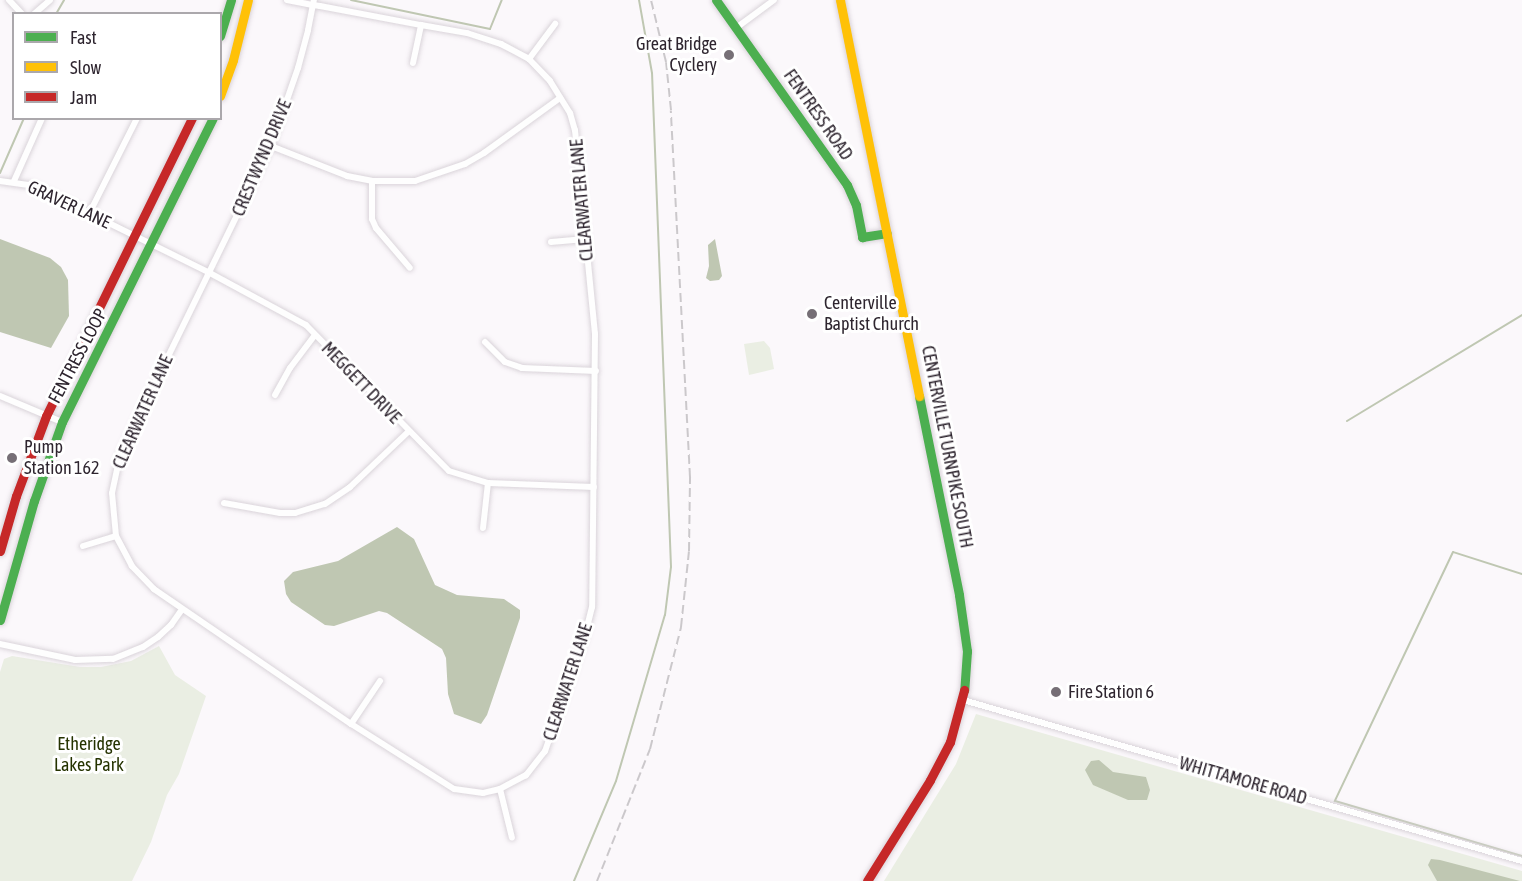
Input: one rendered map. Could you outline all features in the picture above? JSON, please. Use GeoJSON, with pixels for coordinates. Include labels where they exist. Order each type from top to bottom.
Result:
{"type":"FeatureCollection","features":[{"type":"Feature","properties":{"kind":"street"},"geometry":{"type":"LineString","coordinates":[[9,0],[20,12]]}},
{"type":"Feature","properties":{"kind":"street"},"geometry":{"type":"LineString","coordinates":[[36,12],[50,0]]}},
{"type":"Feature","properties":{"kind":"street"},"geometry":{"type":"LineString","coordinates":[[222,29],[231,0]]}},
{"type":"Feature","properties":{"kind":"street"},"geometry":{"type":"LineString","coordinates":[[222,90],[233,60],[248,0]]}},
{"type":"Feature","properties":{"kind":"street","name":"CLEARWATER LANE"},"geometry":{"type":"LineString","coordinates":[[210,273],[120,455],[112,493],[116,536],[128,559],[142,578],[182,609],[351,724],[454,789],[483,793],[500,789],[526,775],[545,751],[584,638],[592,599],[595,334],[575,130],[550,81],[528,59],[485,38],[313,2],[287,0]]}},
{"type":"Feature","properties":{"kind":"street","name":"FENTRESS ROAD"},"geometry":{"type":"LineString","coordinates":[[716,0],[850,192],[862,237],[887,233]]}},
{"type":"Feature","properties":{"kind":"street"},"geometry":{"type":"LineString","coordinates":[[736,28],[774,0]]}},
{"type":"Feature","properties":{"kind":"street","name":"CENTERVILLE TURNPIKE SOUTH"},"geometry":{"type":"LineString","coordinates":[[840,0],[962,611],[967,667],[963,700],[944,756],[867,881]]}},
{"type":"Feature","properties":{"kind":"street","name":"CRESTWYND DRIVE"},"geometry":{"type":"LineString","coordinates":[[210,273],[271,146],[298,68],[313,2]]}},
{"type":"Feature","properties":{"kind":"street"},"geometry":{"type":"LineString","coordinates":[[528,59],[555,24]]}},
{"type":"Feature","properties":{"kind":"street"},"geometry":{"type":"LineString","coordinates":[[413,63],[421,25]]}},
{"type":"Feature","properties":{"kind":"street"},"geometry":{"type":"LineString","coordinates":[[271,146],[347,176],[372,182],[415,181],[465,164],[560,98]]}},
{"type":"Feature","properties":{"kind":"street"},"geometry":{"type":"LineString","coordinates":[[14,181],[41,120]]}},
{"type":"Feature","properties":{"kind":"street"},"geometry":{"type":"LineString","coordinates":[[89,214],[136,120]]}},
{"type":"Feature","properties":{"kind":"street","name":"FENTRESS LOOP"},"geometry":{"type":"LineString","coordinates":[[0,551],[16,496],[46,416],[136,237],[191,120]]}},
{"type":"Feature","properties":{"kind":"street","name":"FENTRESS LOOP"},"geometry":{"type":"LineString","coordinates":[[0,620],[34,501],[62,422],[152,245],[212,120]]}},
{"type":"Feature","properties":{"kind":"street","name":"GRAVER LANE"},"geometry":{"type":"LineString","coordinates":[[0,181],[14,181],[34,186],[136,237]]}},
{"type":"Feature","properties":{"kind":"street"},"geometry":{"type":"LineString","coordinates":[[372,182],[372,219],[376,228],[410,268]]}},
{"type":"Feature","properties":{"kind":"street","name":"MEGGETT DRIVE"},"geometry":{"type":"LineString","coordinates":[[136,237],[210,273],[306,325],[408,432],[449,471],[489,483],[594,487]]}},
{"type":"Feature","properties":{"kind":"street"},"geometry":{"type":"LineString","coordinates":[[551,242],[585,239]]}},
{"type":"Feature","properties":{"kind":"street"},"geometry":{"type":"LineString","coordinates":[[274,395],[290,368],[315,335]]}},
{"type":"Feature","properties":{"kind":"street"},"geometry":{"type":"LineString","coordinates":[[484,342],[506,362],[522,368],[596,371]]}},
{"type":"Feature","properties":{"kind":"street"},"geometry":{"type":"LineString","coordinates":[[0,396],[62,422]]}},
{"type":"Feature","properties":{"kind":"street"},"geometry":{"type":"LineString","coordinates":[[224,503],[280,513],[303,511],[325,504],[350,487],[408,432]]}},
{"type":"Feature","properties":{"kind":"street"},"geometry":{"type":"LineString","coordinates":[[483,528],[489,483]]}},
{"type":"Feature","properties":{"kind":"street"},"geometry":{"type":"LineString","coordinates":[[83,546],[116,536]]}},
{"type":"Feature","properties":{"kind":"street"},"geometry":{"type":"LineString","coordinates":[[0,644],[75,660],[112,659],[143,647],[158,637],[171,625],[182,609]]}},
{"type":"Feature","properties":{"kind":"street"},"geometry":{"type":"LineString","coordinates":[[351,724],[380,681]]}},
{"type":"Feature","properties":{"kind":"street","name":"WHITTAMORE ROAD"},"geometry":{"type":"LineString","coordinates":[[963,700],[1522,861]]}},
{"type":"Feature","properties":{"kind":"street"},"geometry":{"type":"LineString","coordinates":[[500,789],[512,838]]}},
{"type":"Feature","properties":{"kind":"green space"},"geometry":{"type":"Polygon","coordinates":[[[764,341],[770,348],[774,369],[749,375],[744,344],[764,341]]]}},
{"type":"Feature","properties":{"kind":"green space","name":"Etheridge Lakes Park"},"geometry":{"type":"Polygon","coordinates":[[[159,646],[175,675],[206,696],[179,774],[167,795],[151,842],[132,881],[0,881],[0,672],[4,659],[12,656],[80,667],[101,667],[131,661],[159,646]]]}},
{"type":"Feature","properties":{"kind":"green space"},"geometry":{"type":"Polygon","coordinates":[[[976,714],[1522,871],[1522,881],[884,881],[956,764],[976,714]]]}},
{"type":"Feature","properties":{"kind":"shaded area"},"geometry":{"type":"Polygon","coordinates":[[[0,239],[50,258],[61,267],[68,280],[69,316],[51,348],[0,332],[0,239]]]}},
{"type":"Feature","properties":{"kind":"shaded area"},"geometry":{"type":"Polygon","coordinates":[[[715,239],[722,276],[719,280],[710,281],[706,278],[709,266],[708,245],[715,239]]]}},
{"type":"Feature","properties":{"kind":"shaded area"},"geometry":{"type":"Polygon","coordinates":[[[397,527],[414,539],[435,585],[457,595],[504,599],[520,610],[520,618],[487,715],[481,724],[454,714],[448,694],[446,658],[442,649],[387,613],[379,611],[334,626],[325,625],[291,602],[286,594],[284,581],[293,572],[338,561],[397,527]]]}},
{"type":"Feature","properties":{"kind":"shaded area"},"geometry":{"type":"Polygon","coordinates":[[[1099,760],[1113,772],[1146,777],[1150,790],[1147,800],[1128,800],[1093,785],[1085,770],[1091,761],[1099,760]]]}},
{"type":"Feature","properties":{"kind":"shaded area"},"geometry":{"type":"Polygon","coordinates":[[[1431,859],[1520,881],[1437,881],[1428,865],[1431,859]]]}},
{"type":"Feature","properties":{"kind":"waterway"},"geometry":{"type":"LineString","coordinates":[[57,12],[64,0]]}},
{"type":"Feature","properties":{"kind":"waterway"},"geometry":{"type":"LineString","coordinates":[[351,0],[490,29],[502,0]]}},
{"type":"Feature","properties":{"kind":"waterway"},"geometry":{"type":"LineString","coordinates":[[574,881],[616,781],[665,615],[671,567],[652,73],[639,0]]}},
{"type":"Feature","properties":{"kind":"waterway"},"geometry":{"type":"LineString","coordinates":[[0,173],[23,120]]}},
{"type":"Feature","properties":{"kind":"waterway"},"geometry":{"type":"LineString","coordinates":[[1347,421],[1522,315]]}},
{"type":"Feature","properties":{"kind":"waterway"},"geometry":{"type":"LineString","coordinates":[[1522,574],[1453,552],[1335,801],[1522,856]]}},
{"type":"Feature","properties":{"kind":"railway"},"geometry":{"type":"LineString","coordinates":[[597,881],[650,749],[681,627],[689,551],[690,477],[671,110],[666,62],[651,0]]}},
{"type":"Feature","properties":{"kind":"traffic: fast"},"geometry":{"type":"LineString","coordinates":[[222,29],[231,0]]}},
{"type":"Feature","properties":{"kind":"traffic: fast"},"geometry":{"type":"LineString","coordinates":[[716,0],[847,185],[856,205],[862,237],[887,233]]}},
{"type":"Feature","properties":{"kind":"traffic: fast"},"geometry":{"type":"LineString","coordinates":[[0,620],[34,501],[62,422],[212,120]]}},
{"type":"Feature","properties":{"kind":"traffic: fast"},"geometry":{"type":"LineString","coordinates":[[919,396],[959,595],[967,651],[964,690]]}},
{"type":"Feature","properties":{"kind":"traffic: slow"},"geometry":{"type":"LineString","coordinates":[[222,90],[233,60],[248,0]]}},
{"type":"Feature","properties":{"kind":"traffic: slow"},"geometry":{"type":"LineString","coordinates":[[840,0],[919,396]]}},
{"type":"Feature","properties":{"kind":"traffic: jam"},"geometry":{"type":"LineString","coordinates":[[0,551],[16,496],[46,416],[191,120]]}},
{"type":"Feature","properties":{"kind":"traffic: jam"},"geometry":{"type":"LineString","coordinates":[[867,881],[930,780],[950,742],[964,690]]}},
{"type":"Feature","properties":{"kind":"place","name":"Great Bridge Cyclery"},"geometry":{"type":"Point","coordinates":[729,55]}},
{"type":"Feature","properties":{"kind":"place","name":"Centerville Baptist Church"},"geometry":{"type":"Point","coordinates":[812,314]}},
{"type":"Feature","properties":{"kind":"place","name":"Pump Station 162"},"geometry":{"type":"Point","coordinates":[12,458]}},
{"type":"Feature","properties":{"kind":"place","name":"Fire Station 6"},"geometry":{"type":"Point","coordinates":[1056,692]}}]}
